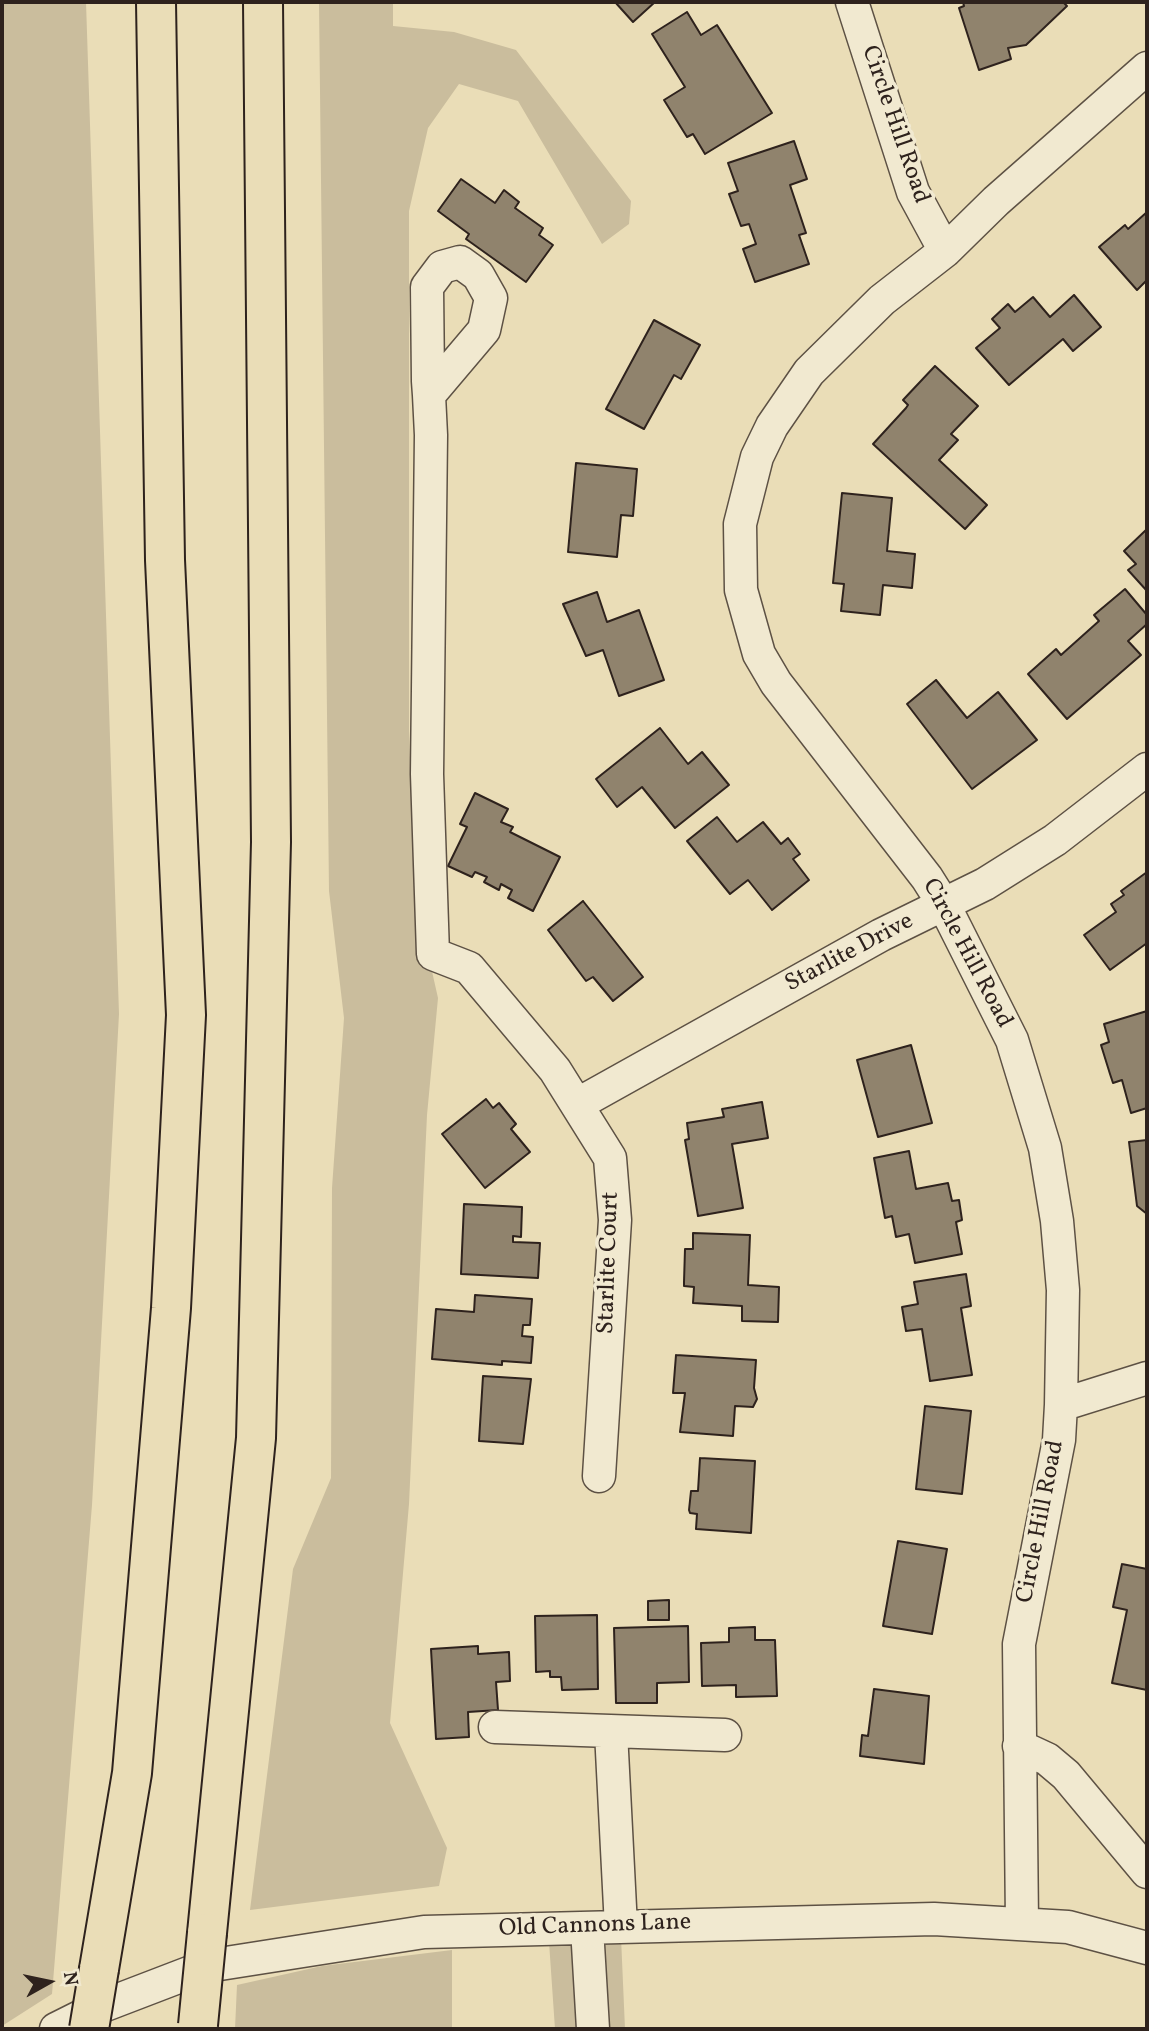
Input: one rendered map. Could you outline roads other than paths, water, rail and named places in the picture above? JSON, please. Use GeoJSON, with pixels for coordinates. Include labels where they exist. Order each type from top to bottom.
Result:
{"type":"FeatureCollection","features":[{"type":"Feature","properties":{"kind":"highway"},"geometry":{"type":"LineString","coordinates":[[89,2029],[132,1773],[171,1308],[186,1015],[165,560],[156,2]]}},
{"type":"Feature","properties":{"kind":"highway"},"geometry":{"type":"LineString","coordinates":[[198,2027],[256,1438],[271,842],[263,2]]}},
{"type":"Feature","properties":{"kind":"street","name":"Circle Hill Road"},"geometry":{"type":"LineString","coordinates":[[852,2],[912,192],[946,251],[882,300],[848,332],[809,372],[772,426],[757,457],[740,524],[741,590],[748,623],[759,654],[776,683],[927,878],[944,905],[1012,1040],[1045,1148],[1057,1221],[1063,1290],[1061,1405],[1059,1440],[1019,1644],[1022,1923]]}},
{"type":"Feature","properties":{"kind":"street"},"geometry":{"type":"LineString","coordinates":[[946,251],[996,201],[1147,68]]}},
{"type":"Feature","properties":{"kind":"street","name":"Starlite Court"},"geometry":{"type":"LineString","coordinates":[[429,395],[427,774],[433,954],[469,968],[555,1070],[610,1158],[615,1220],[599,1476]]}},
{"type":"Feature","properties":{"kind":"street","name":"Starlite Drive"},"geometry":{"type":"LineString","coordinates":[[578,1104],[881,935],[985,884],[1055,840],[1147,769]]}},
{"type":"Feature","properties":{"kind":"street"},"geometry":{"type":"LineString","coordinates":[[1061,1405],[1147,1378]]}},
{"type":"Feature","properties":{"kind":"street"},"geometry":{"type":"LineString","coordinates":[[495,1727],[725,1735]]}},
{"type":"Feature","properties":{"kind":"street"},"geometry":{"type":"LineString","coordinates":[[611,1732],[621,1927]]}},
{"type":"Feature","properties":{"kind":"street"},"geometry":{"type":"LineString","coordinates":[[1019,1746],[1047,1759],[1066,1775],[1147,1872]]}},
{"type":"Feature","properties":{"kind":"street","name":"Old Cannons Lane"},"geometry":{"type":"LineString","coordinates":[[56,2029],[136,1993],[207,1966],[424,1932],[934,1919],[1068,1927],[1147,1948]]}},
{"type":"Feature","properties":{"kind":"street"},"geometry":{"type":"LineString","coordinates":[[587,1928],[593,2029]]}}]}
